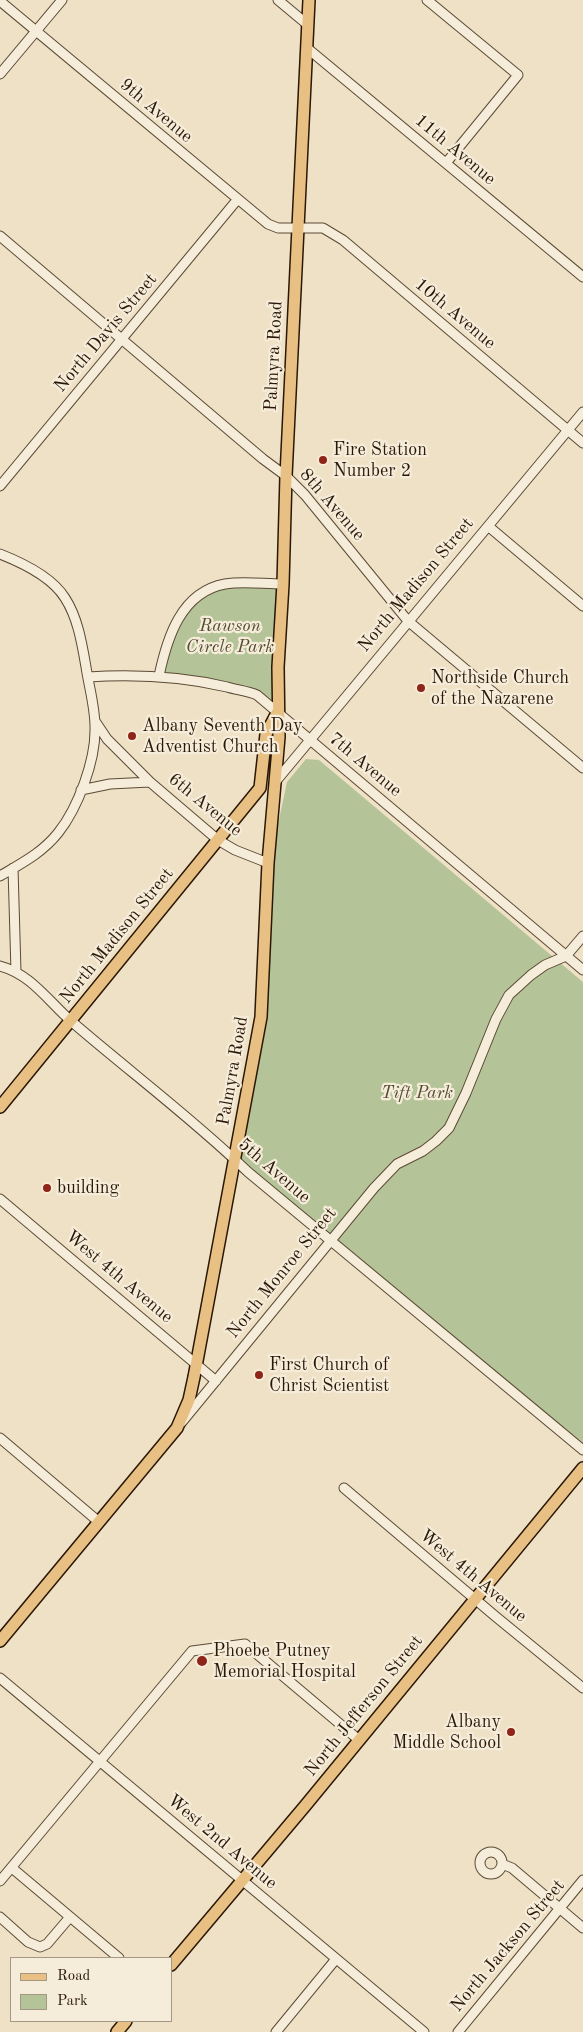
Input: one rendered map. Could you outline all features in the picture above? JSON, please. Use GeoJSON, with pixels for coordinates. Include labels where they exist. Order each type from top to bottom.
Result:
{"type":"FeatureCollection","features":[{"type":"Feature","properties":{"kind":"main road","name":"Palmyra Road"},"geometry":{"type":"LineString","coordinates":[[178,1428],[189,1400],[261,1017],[268,863],[279,737],[277,713],[278,667],[309,0]]}},
{"type":"Feature","properties":{"kind":"main road","name":"Palmyra Road"},"geometry":{"type":"LineString","coordinates":[[260,788],[266,734],[277,713]]}},
{"type":"Feature","properties":{"kind":"main road","name":"North Madison Street"},"geometry":{"type":"LineString","coordinates":[[0,1107],[260,788]]}},
{"type":"Feature","properties":{"kind":"main road","name":"North Monroe Street"},"geometry":{"type":"LineString","coordinates":[[0,1641],[178,1428]]}},
{"type":"Feature","properties":{"kind":"main road","name":"North Jefferson Street"},"geometry":{"type":"LineString","coordinates":[[172,1964],[583,1468]]}},
{"type":"Feature","properties":{"kind":"main road"},"geometry":{"type":"LineString","coordinates":[[117,2032],[125,2022]]}},
{"type":"Feature","properties":{"kind":"street"},"geometry":{"type":"LineString","coordinates":[[0,74],[62,0]]}},
{"type":"Feature","properties":{"kind":"street"},"geometry":{"type":"LineString","coordinates":[[278,0],[308,25]]}},
{"type":"Feature","properties":{"kind":"street"},"geometry":{"type":"LineString","coordinates":[[427,0],[518,75],[446,164]]}},
{"type":"Feature","properties":{"kind":"street","name":"9th Avenue"},"geometry":{"type":"LineString","coordinates":[[0,1],[268,224],[278,228],[298,229]]}},
{"type":"Feature","properties":{"kind":"street","name":"11th Avenue"},"geometry":{"type":"LineString","coordinates":[[307,48],[583,277]]}},
{"type":"Feature","properties":{"kind":"street","name":"North Davis Street"},"geometry":{"type":"LineString","coordinates":[[0,486],[124,339],[237,200]]}},
{"type":"Feature","properties":{"kind":"street","name":"10th Avenue"},"geometry":{"type":"LineString","coordinates":[[298,229],[316,226],[343,240],[583,443]]}},
{"type":"Feature","properties":{"kind":"street","name":"8th Avenue"},"geometry":{"type":"LineString","coordinates":[[0,236],[286,476],[305,495],[408,621],[583,768]]}},
{"type":"Feature","properties":{"kind":"street","name":"North Madison Street"},"geometry":{"type":"LineString","coordinates":[[276,781],[583,412]]}},
{"type":"Feature","properties":{"kind":"street"},"geometry":{"type":"LineString","coordinates":[[488,526],[583,606]]}},
{"type":"Feature","properties":{"kind":"street"},"geometry":{"type":"LineString","coordinates":[[0,554],[40,575],[64,597],[77,625],[95,721],[94,740],[81,790],[67,819],[47,846],[34,857],[0,876]]}},
{"type":"Feature","properties":{"kind":"street"},"geometry":{"type":"LineString","coordinates":[[159,676],[164,652],[173,628],[190,602],[211,588],[226,584],[283,584]]}},
{"type":"Feature","properties":{"kind":"street","name":"7th Avenue"},"geometry":{"type":"LineString","coordinates":[[88,677],[159,676],[210,683],[254,694],[583,970]]}},
{"type":"Feature","properties":{"kind":"street","name":"6th Avenue"},"geometry":{"type":"LineString","coordinates":[[95,721],[107,739],[150,782],[218,840],[235,850],[268,863]]}},
{"type":"Feature","properties":{"kind":"street","name":"6th Avenue"},"geometry":{"type":"LineString","coordinates":[[81,790],[110,784],[150,782]]}},
{"type":"Feature","properties":{"kind":"street"},"geometry":{"type":"LineString","coordinates":[[13,868],[16,972]]}},
{"type":"Feature","properties":{"kind":"street","name":"North Monroe Street"},"geometry":{"type":"LineString","coordinates":[[178,1428],[386,1174],[397,1164],[436,1142],[449,1128],[465,1095],[496,1019],[509,995],[545,964],[566,956],[583,936]]}},
{"type":"Feature","properties":{"kind":"street","name":"5th Avenue"},"geometry":{"type":"LineString","coordinates":[[0,966],[16,972],[33,984],[71,1020],[248,1172],[583,1450]]}},
{"type":"Feature","properties":{"kind":"street","name":"West 4th Avenue"},"geometry":{"type":"LineString","coordinates":[[0,1199],[216,1381]]}},
{"type":"Feature","properties":{"kind":"street"},"geometry":{"type":"LineString","coordinates":[[0,1438],[99,1522]]}},
{"type":"Feature","properties":{"kind":"street","name":"West 4th Avenue"},"geometry":{"type":"LineString","coordinates":[[344,1488],[475,1600],[583,1688]]}},
{"type":"Feature","properties":{"kind":"street"},"geometry":{"type":"LineString","coordinates":[[0,1881],[192,1651],[245,1644],[359,1740]]}},
{"type":"Feature","properties":{"kind":"street","name":"West 2nd Avenue"},"geometry":{"type":"LineString","coordinates":[[0,1678],[424,2032]]}},
{"type":"Feature","properties":{"kind":"street"},"geometry":{"type":"LineString","coordinates":[[502,1864],[512,1868],[583,1928]]}},
{"type":"Feature","properties":{"kind":"street"},"geometry":{"type":"LineString","coordinates":[[12,1868],[118,1957]]}},
{"type":"Feature","properties":{"kind":"street","name":"North Jackson Street"},"geometry":{"type":"LineString","coordinates":[[458,2032],[583,1880]]}},
{"type":"Feature","properties":{"kind":"street"},"geometry":{"type":"LineString","coordinates":[[0,1917],[28,1942],[40,1948],[47,1944],[70,1917]]}},
{"type":"Feature","properties":{"kind":"street"},"geometry":{"type":"LineString","coordinates":[[276,2032],[336,1959]]}},
{"type":"Feature","properties":{"kind":"green space","name":"Rawson Circle Park"},"geometry":{"type":"Polygon","coordinates":[[[282,585],[277,710],[258,695],[160,675],[174,628],[194,601],[226,586],[282,585]]]}},
{"type":"Feature","properties":{"kind":"green space","name":"Tift Park"},"geometry":{"type":"Polygon","coordinates":[[[306,759],[319,760],[583,982],[583,1442],[487,1367],[236,1159],[262,1017],[270,862],[287,782],[306,759]]]}},
{"type":"Feature","properties":{"kind":"place","name":"Fire Station Number 2"},"geometry":{"type":"Point","coordinates":[323,460]}},
{"type":"Feature","properties":{"kind":"place","name":"Northside Church of the Nazarene"},"geometry":{"type":"Point","coordinates":[421,688]}},
{"type":"Feature","properties":{"kind":"place","name":"Albany Seventh Day Adventist Church"},"geometry":{"type":"Point","coordinates":[132,736]}},
{"type":"Feature","properties":{"kind":"place","name":"building"},"geometry":{"type":"Point","coordinates":[47,1188]}},
{"type":"Feature","properties":{"kind":"place","name":"First Church of Christ Scientist"},"geometry":{"type":"Point","coordinates":[259,1375]}},
{"type":"Feature","properties":{"kind":"place","name":"Phoebe Putney Memorial Hospital"},"geometry":{"type":"Point","coordinates":[202,1661]}},
{"type":"Feature","properties":{"kind":"place","name":"Albany Middle School"},"geometry":{"type":"Point","coordinates":[511,1732]}}]}
